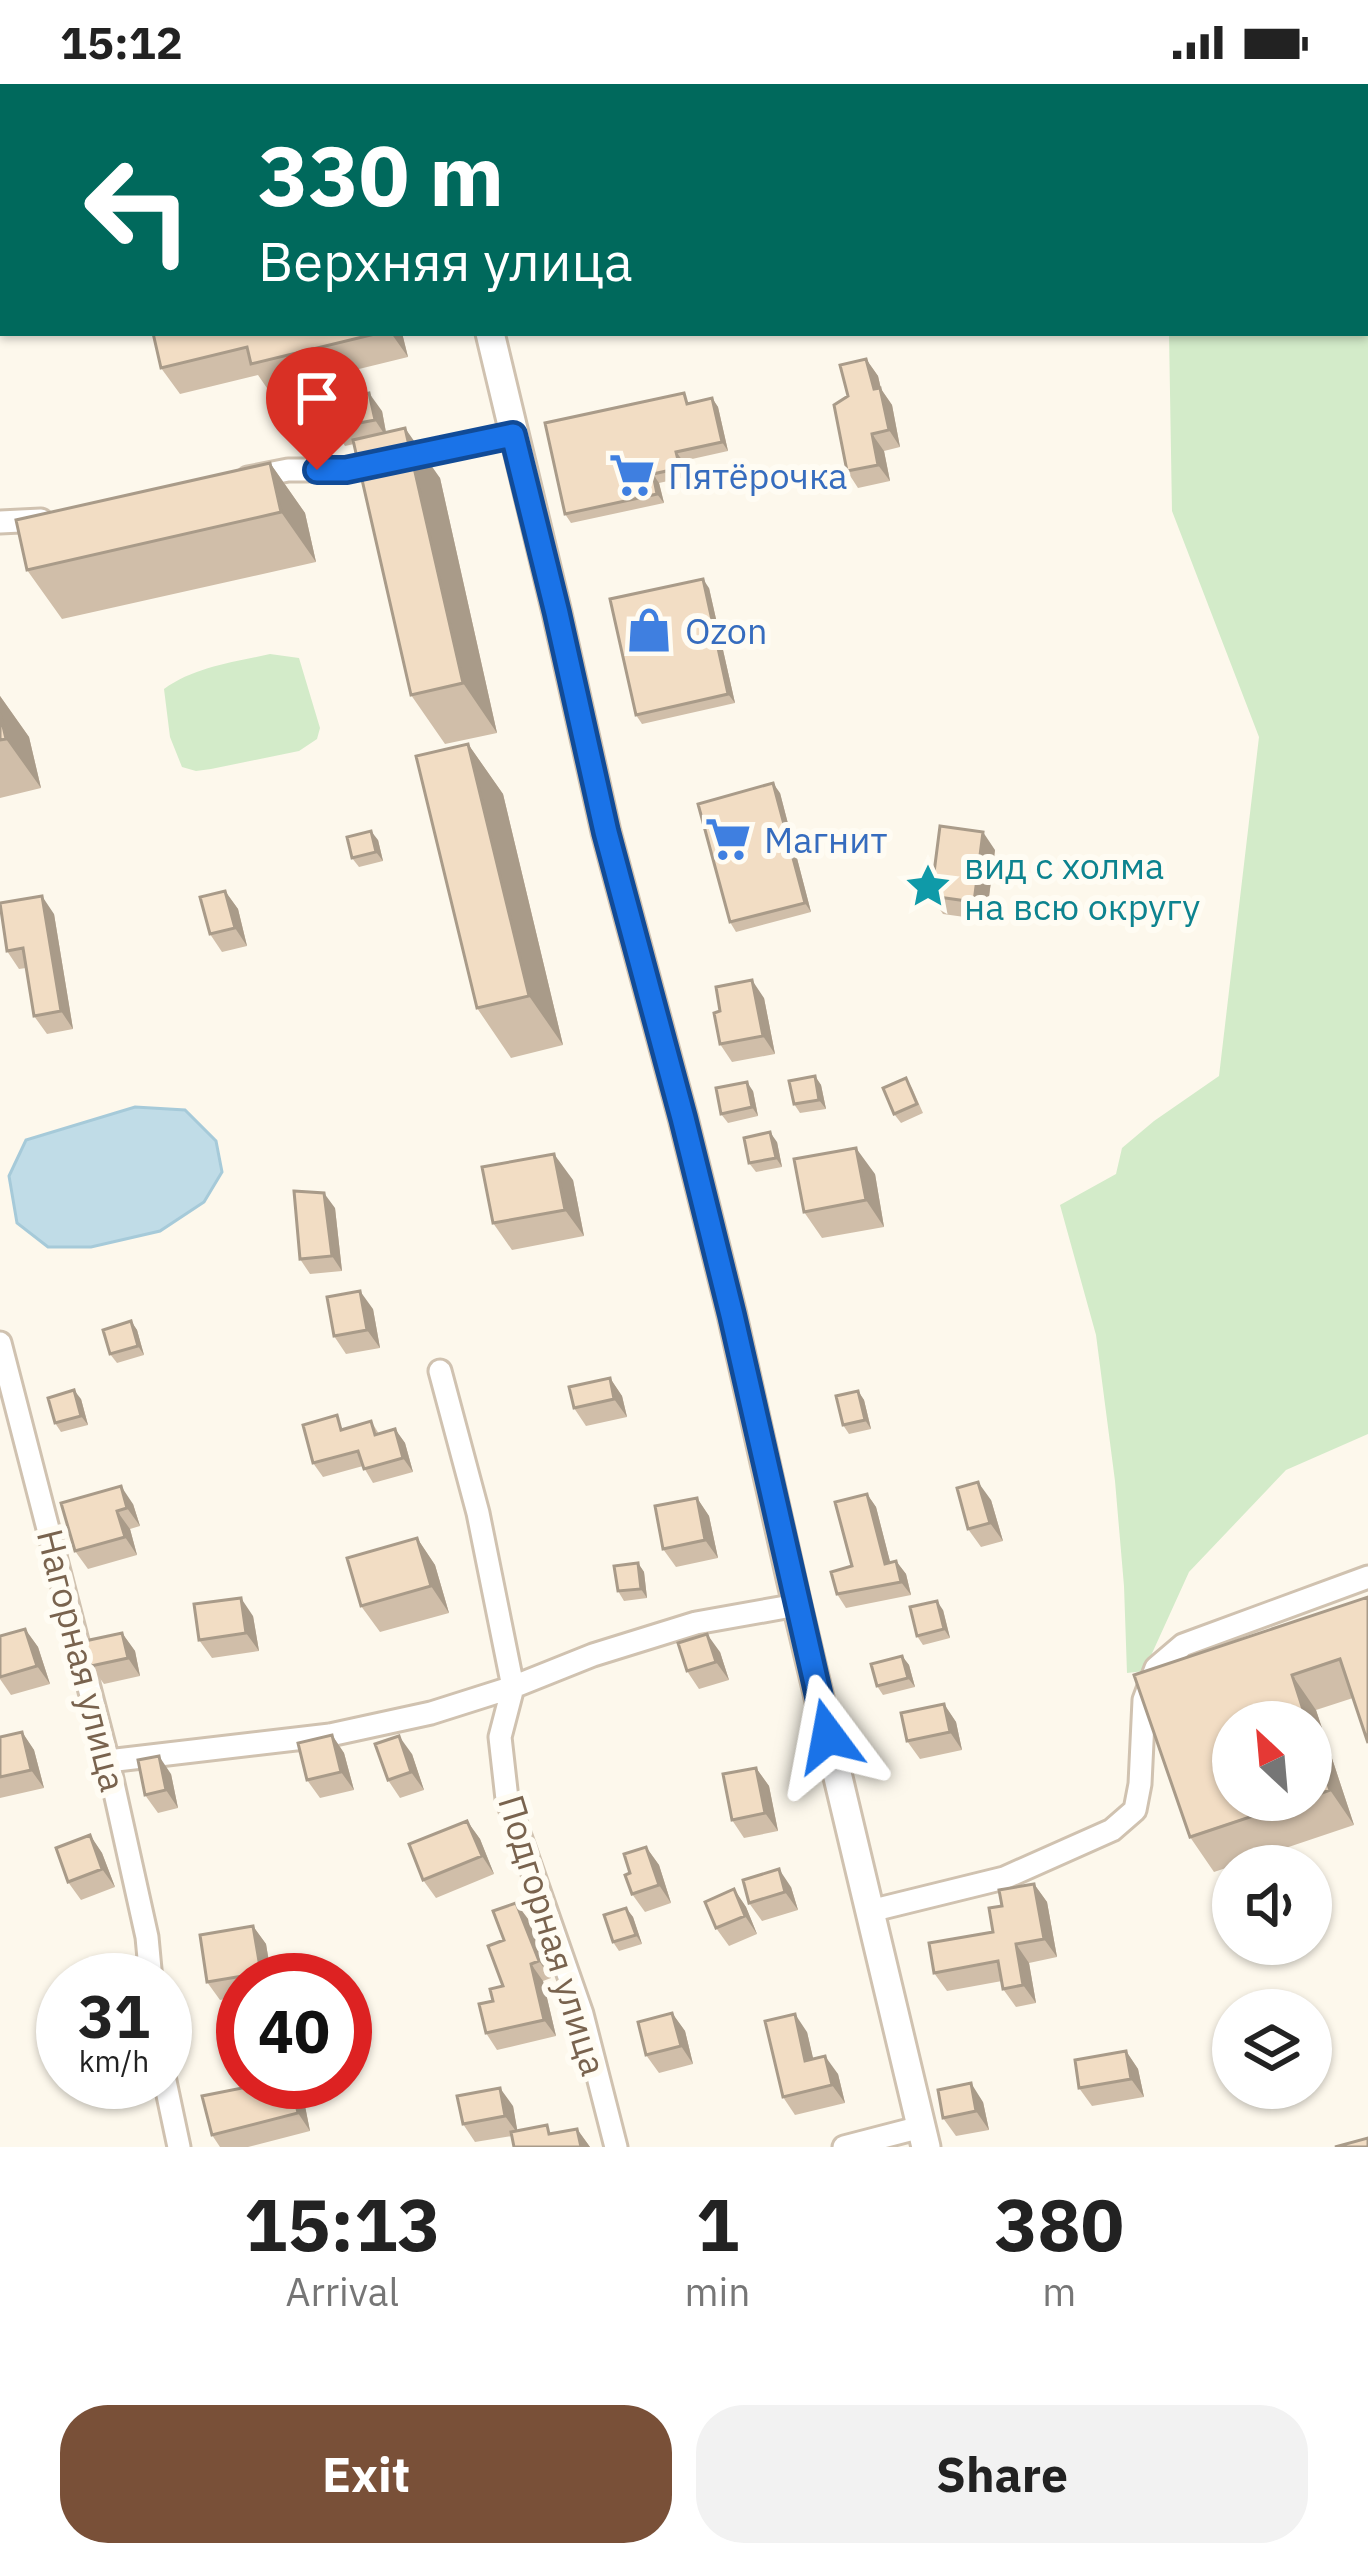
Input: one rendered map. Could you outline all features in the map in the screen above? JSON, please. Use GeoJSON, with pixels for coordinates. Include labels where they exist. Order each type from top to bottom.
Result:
{"type":"FeatureCollection","features":[{"type":"Feature","properties":{"kind":"street"},"geometry":{"type":"LineString","coordinates":[[491,336],[606,832],[732,1315],[923,2137],[844,2147]]}},
{"type":"Feature","properties":{"kind":"street"},"geometry":{"type":"LineString","coordinates":[[222,484],[288,470],[346,470],[513,435]]}},
{"type":"Feature","properties":{"kind":"street"},"geometry":{"type":"LineString","coordinates":[[0,522],[69,515]]}},
{"type":"Feature","properties":{"kind":"street","name":"Нагорная улица"},"geometry":{"type":"LineString","coordinates":[[0,1343],[108,1761],[148,1953]]}},
{"type":"Feature","properties":{"kind":"street","name":"Подгорная улица"},"geometry":{"type":"LineString","coordinates":[[440,1371],[478,1513],[512,1687],[500,1737],[507,1799],[582,2014],[616,2147]]}},
{"type":"Feature","properties":{"kind":"street"},"geometry":{"type":"LineString","coordinates":[[870,1911],[1004,1878],[1112,1831],[1135,1810],[1144,1700],[1156,1668],[1183,1645],[1368,1576]]}},
{"type":"Feature","properties":{"kind":"street"},"geometry":{"type":"LineString","coordinates":[[108,1761],[330,1735],[512,1687],[593,1655],[696,1623],[797,1605]]}},
{"type":"Feature","properties":{"kind":"street"},"geometry":{"type":"LineString","coordinates":[[171,2109],[179,2147]]}},
{"type":"Feature","properties":{"kind":"green space"},"geometry":{"type":"Polygon","coordinates":[[[1169,336],[1368,336],[1368,1434],[1286,1470],[1189,1572],[1144,1671],[1127,1673],[1115,1481],[1096,1335],[1060,1205],[1116,1174],[1122,1148],[1219,1076],[1259,737],[1172,511],[1169,336]]]}},
{"type":"Feature","properties":{"kind":"green space"},"geometry":{"type":"Polygon","coordinates":[[[270,654],[299,658],[320,728],[317,739],[299,751],[211,769],[182,767],[170,737],[164,689],[201,670],[270,654]]]}},
{"type":"Feature","properties":{"kind":"water"},"geometry":{"type":"Polygon","coordinates":[[[135,1107],[185,1110],[216,1141],[222,1172],[204,1202],[160,1231],[91,1247],[48,1247],[17,1223],[9,1176],[26,1140],[135,1107]]]}},
{"type":"Feature","properties":{"kind":"building"},"geometry":{"type":"Polygon","coordinates":[[[154,336],[367,336],[251,364],[247,347],[161,368],[154,336]]]}},
{"type":"Feature","properties":{"kind":"building"},"geometry":{"type":"Polygon","coordinates":[[[866,359],[874,389],[880,388],[889,430],[872,434],[878,465],[847,471],[834,405],[848,396],[840,365],[866,359]]]}},
{"type":"Feature","properties":{"kind":"building"},"geometry":{"type":"Polygon","coordinates":[[[369,393],[375,420],[333,428],[327,402],[369,393]]]}},
{"type":"Feature","properties":{"kind":"building"},"geometry":{"type":"Polygon","coordinates":[[[684,393],[687,404],[712,398],[722,442],[676,452],[680,468],[653,474],[657,494],[565,514],[545,423],[684,393]]]}},
{"type":"Feature","properties":{"kind":"building"},"geometry":{"type":"Polygon","coordinates":[[[405,428],[463,683],[411,695],[353,440],[405,428]]]}},
{"type":"Feature","properties":{"kind":"building"},"geometry":{"type":"Polygon","coordinates":[[[270,463],[281,512],[27,570],[16,520],[270,463]]]}},
{"type":"Feature","properties":{"kind":"building"},"geometry":{"type":"Polygon","coordinates":[[[703,579],[728,694],[636,715],[610,599],[703,579]]]}},
{"type":"Feature","properties":{"kind":"building"},"geometry":{"type":"Polygon","coordinates":[[[468,744],[529,996],[477,1008],[416,756],[468,744]]]}},
{"type":"Feature","properties":{"kind":"building"},"geometry":{"type":"Polygon","coordinates":[[[773,783],[805,903],[730,922],[698,804],[773,783]]]}},
{"type":"Feature","properties":{"kind":"building"},"geometry":{"type":"Polygon","coordinates":[[[940,826],[983,832],[974,902],[931,896],[940,826]]]}},
{"type":"Feature","properties":{"kind":"building"},"geometry":{"type":"Polygon","coordinates":[[[371,831],[376,852],[352,858],[347,837],[371,831]]]}},
{"type":"Feature","properties":{"kind":"building"},"geometry":{"type":"Polygon","coordinates":[[[225,891],[235,928],[210,934],[200,897],[225,891]]]}},
{"type":"Feature","properties":{"kind":"building"},"geometry":{"type":"Polygon","coordinates":[[[42,896],[61,1011],[34,1016],[23,948],[7,951],[0,903],[42,896]]]}},
{"type":"Feature","properties":{"kind":"building"},"geometry":{"type":"Polygon","coordinates":[[[752,980],[763,1036],[720,1044],[714,1013],[720,1011],[716,987],[752,980]]]}},
{"type":"Feature","properties":{"kind":"building"},"geometry":{"type":"Polygon","coordinates":[[[815,1076],[819,1100],[794,1104],[789,1081],[815,1076]]]}},
{"type":"Feature","properties":{"kind":"building"},"geometry":{"type":"Polygon","coordinates":[[[906,1078],[917,1104],[894,1114],[883,1088],[906,1078]]]}},
{"type":"Feature","properties":{"kind":"building"},"geometry":{"type":"Polygon","coordinates":[[[747,1082],[752,1107],[721,1114],[716,1088],[747,1082]]]}},
{"type":"Feature","properties":{"kind":"building"},"geometry":{"type":"Polygon","coordinates":[[[770,1132],[776,1158],[749,1163],[744,1138],[770,1132]]]}},
{"type":"Feature","properties":{"kind":"building"},"geometry":{"type":"Polygon","coordinates":[[[856,1148],[866,1200],[804,1212],[794,1159],[856,1148]]]}},
{"type":"Feature","properties":{"kind":"building"},"geometry":{"type":"Polygon","coordinates":[[[554,1154],[565,1210],[493,1223],[482,1167],[554,1154]]]}},
{"type":"Feature","properties":{"kind":"building"},"geometry":{"type":"Polygon","coordinates":[[[294,1191],[324,1193],[332,1256],[300,1259],[294,1191]]]}},
{"type":"Feature","properties":{"kind":"building"},"geometry":{"type":"Polygon","coordinates":[[[360,1291],[367,1330],[334,1336],[327,1297],[360,1291]]]}},
{"type":"Feature","properties":{"kind":"building"},"geometry":{"type":"Polygon","coordinates":[[[131,1321],[138,1346],[110,1354],[103,1330],[131,1321]]]}},
{"type":"Feature","properties":{"kind":"building"},"geometry":{"type":"Polygon","coordinates":[[[610,1378],[614,1399],[574,1408],[569,1387],[610,1378]]]}},
{"type":"Feature","properties":{"kind":"building"},"geometry":{"type":"Polygon","coordinates":[[[74,1390],[81,1416],[55,1423],[48,1398],[74,1390]]]}},
{"type":"Feature","properties":{"kind":"building"},"geometry":{"type":"Polygon","coordinates":[[[858,1391],[865,1420],[843,1425],[836,1396],[858,1391]]]}},
{"type":"Feature","properties":{"kind":"building"},"geometry":{"type":"Polygon","coordinates":[[[337,1415],[341,1430],[371,1421],[375,1435],[395,1429],[403,1458],[364,1469],[358,1451],[313,1463],[303,1425],[337,1415]]]}},
{"type":"Feature","properties":{"kind":"building"},"geometry":{"type":"Polygon","coordinates":[[[978,1482],[990,1523],[968,1529],[957,1488],[978,1482]]]}},
{"type":"Feature","properties":{"kind":"building"},"geometry":{"type":"Polygon","coordinates":[[[121,1486],[127,1508],[117,1511],[125,1537],[75,1551],[61,1503],[121,1486]]]}},
{"type":"Feature","properties":{"kind":"building"},"geometry":{"type":"Polygon","coordinates":[[[867,1494],[885,1564],[896,1561],[901,1582],[837,1594],[831,1572],[852,1566],[835,1502],[867,1494]]]}},
{"type":"Feature","properties":{"kind":"building"},"geometry":{"type":"Polygon","coordinates":[[[697,1498],[705,1540],[663,1549],[655,1506],[697,1498]]]}},
{"type":"Feature","properties":{"kind":"building"},"geometry":{"type":"Polygon","coordinates":[[[417,1538],[431,1586],[361,1606],[347,1558],[417,1538]]]}},
{"type":"Feature","properties":{"kind":"building"},"geometry":{"type":"Polygon","coordinates":[[[638,1563],[641,1589],[618,1591],[614,1566],[638,1563]]]}},
{"type":"Feature","properties":{"kind":"building"},"geometry":{"type":"Polygon","coordinates":[[[1368,1597],[1368,1743],[1340,1659],[1292,1675],[1300,1701],[1212,1701],[1212,1821],[1238,1821],[1190,1837],[1134,1675],[1368,1597]]]}},
{"type":"Feature","properties":{"kind":"building"},"geometry":{"type":"Polygon","coordinates":[[[241,1598],[246,1633],[199,1640],[194,1604],[241,1598]]]}},
{"type":"Feature","properties":{"kind":"building"},"geometry":{"type":"Polygon","coordinates":[[[937,1601],[944,1629],[917,1636],[910,1607],[937,1601]]]}},
{"type":"Feature","properties":{"kind":"building"},"geometry":{"type":"Polygon","coordinates":[[[25,1629],[37,1666],[0,1677],[0,1636],[25,1629]]]}},
{"type":"Feature","properties":{"kind":"building"},"geometry":{"type":"Polygon","coordinates":[[[122,1633],[128,1658],[91,1666],[85,1641],[122,1633]]]}},
{"type":"Feature","properties":{"kind":"building"},"geometry":{"type":"Polygon","coordinates":[[[707,1634],[716,1662],[687,1671],[678,1643],[707,1634]]]}},
{"type":"Feature","properties":{"kind":"building"},"geometry":{"type":"Polygon","coordinates":[[[902,1656],[908,1678],[877,1686],[871,1664],[902,1656]]]}},
{"type":"Feature","properties":{"kind":"building"},"geometry":{"type":"Polygon","coordinates":[[[944,1704],[950,1732],[907,1741],[901,1713],[944,1704]]]}},
{"type":"Feature","properties":{"kind":"building"},"geometry":{"type":"Polygon","coordinates":[[[22,1732],[31,1770],[0,1777],[0,1737],[22,1732]]]}},
{"type":"Feature","properties":{"kind":"building"},"geometry":{"type":"Polygon","coordinates":[[[332,1735],[341,1772],[307,1780],[298,1743],[332,1735]]]}},
{"type":"Feature","properties":{"kind":"building"},"geometry":{"type":"Polygon","coordinates":[[[399,1736],[411,1772],[388,1780],[375,1744],[399,1736]]]}},
{"type":"Feature","properties":{"kind":"building"},"geometry":{"type":"Polygon","coordinates":[[[159,1756],[166,1790],[145,1795],[138,1760],[159,1756]]]}},
{"type":"Feature","properties":{"kind":"building"},"geometry":{"type":"Polygon","coordinates":[[[756,1768],[765,1813],[732,1820],[723,1774],[756,1768]]]}},
{"type":"Feature","properties":{"kind":"building"},"geometry":{"type":"Polygon","coordinates":[[[467,1821],[482,1856],[423,1880],[409,1844],[467,1821]]]}},
{"type":"Feature","properties":{"kind":"building"},"geometry":{"type":"Polygon","coordinates":[[[90,1835],[102,1869],[68,1882],[56,1848],[90,1835]]]}},
{"type":"Feature","properties":{"kind":"building"},"geometry":{"type":"Polygon","coordinates":[[[646,1847],[659,1885],[632,1894],[624,1854],[646,1847]]]}},
{"type":"Feature","properties":{"kind":"building"},"geometry":{"type":"Polygon","coordinates":[[[779,1869],[785,1892],[749,1903],[743,1880],[779,1869]]]}},
{"type":"Feature","properties":{"kind":"building"},"geometry":{"type":"Polygon","coordinates":[[[1034,1884],[1044,1939],[1016,1944],[1023,1985],[1003,1989],[998,1961],[934,1973],[929,1943],[993,1932],[989,1908],[1002,1906],[999,1890],[1034,1884]]]}},
{"type":"Feature","properties":{"kind":"building"},"geometry":{"type":"Polygon","coordinates":[[[734,1889],[745,1916],[716,1928],[705,1902],[734,1889]]]}},
{"type":"Feature","properties":{"kind":"building"},"geometry":{"type":"Polygon","coordinates":[[[516,1903],[539,1961],[531,1964],[544,2020],[486,2033],[479,2004],[493,2001],[490,1989],[503,1986],[488,1946],[504,1940],[493,1911],[516,1903]]]}},
{"type":"Feature","properties":{"kind":"building"},"geometry":{"type":"Polygon","coordinates":[[[626,1908],[636,1935],[613,1942],[604,1915],[626,1908]]]}},
{"type":"Feature","properties":{"kind":"building"},"geometry":{"type":"Polygon","coordinates":[[[253,1926],[258,1953],[216,1953],[216,1980],[207,1982],[200,1935],[253,1926]]]}},
{"type":"Feature","properties":{"kind":"building"},"geometry":{"type":"Polygon","coordinates":[[[672,2013],[681,2046],[646,2055],[638,2022],[672,2013]]]}},
{"type":"Feature","properties":{"kind":"building"},"geometry":{"type":"Polygon","coordinates":[[[795,2014],[805,2061],[825,2056],[832,2085],[783,2097],[765,2021],[795,2014]]]}},
{"type":"Feature","properties":{"kind":"building"},"geometry":{"type":"Polygon","coordinates":[[[1126,2051],[1131,2079],[1079,2088],[1075,2060],[1126,2051]]]}},
{"type":"Feature","properties":{"kind":"building"},"geometry":{"type":"Polygon","coordinates":[[[971,2083],[976,2111],[943,2118],[938,2090],[971,2083]]]}},
{"type":"Feature","properties":{"kind":"building"},"geometry":{"type":"Polygon","coordinates":[[[500,2088],[505,2116],[463,2124],[457,2096],[500,2088]]]}},
{"type":"Feature","properties":{"kind":"building"},"geometry":{"type":"Polygon","coordinates":[[[216,2093],[216,2109],[297,2109],[298,2113],[212,2135],[202,2096],[216,2093]]]}},
{"type":"Feature","properties":{"kind":"building"},"geometry":{"type":"Polygon","coordinates":[[[547,2125],[549,2134],[577,2129],[581,2147],[514,2147],[511,2132],[547,2125]]]}},
{"type":"Feature","properties":{"kind":"building"},"geometry":{"type":"Polygon","coordinates":[[[1368,2138],[1368,2147],[1335,2147],[1368,2138]]]}},
{"type":"Feature","properties":{"kind":"place","name":"Пятёрочка"},"geometry":{"type":"Point","coordinates":[632,475]}},
{"type":"Feature","properties":{"kind":"place","name":"Ozon"},"geometry":{"type":"Point","coordinates":[649,630]}},
{"type":"Feature","properties":{"kind":"place","name":"Магнит"},"geometry":{"type":"Point","coordinates":[728,839]}},
{"type":"Feature","properties":{"kind":"place","name":"вид с холма на всю округу"},"geometry":{"type":"Point","coordinates":[928,886]}},
{"type":"Feature","properties":{"kind":"route"},"geometry":{"type":"LineString","coordinates":[[317,470],[346,470],[513,435],[606,832],[732,1315],[828,1736]]}}]}
